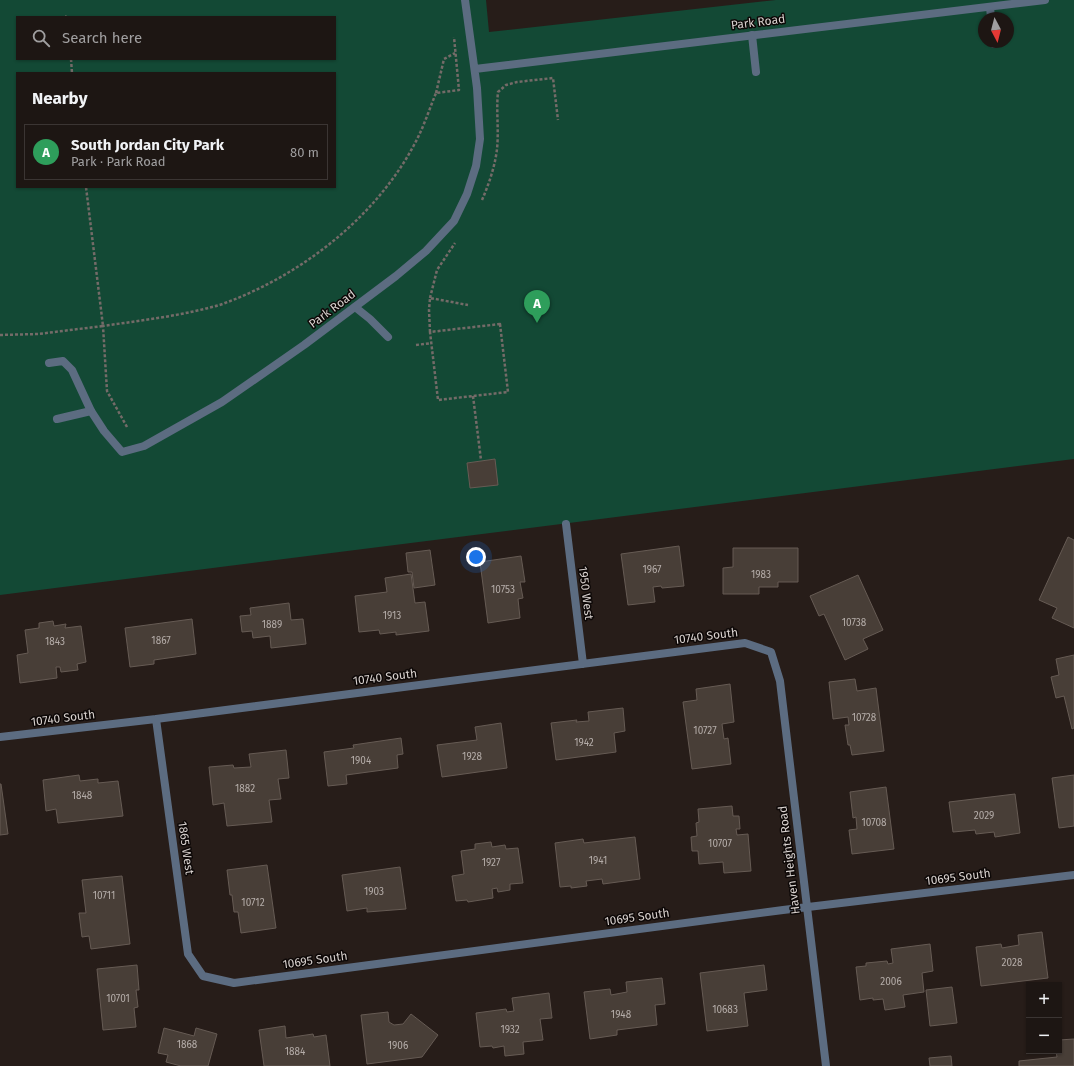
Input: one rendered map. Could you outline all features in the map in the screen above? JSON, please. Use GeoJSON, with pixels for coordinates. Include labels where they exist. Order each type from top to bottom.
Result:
{"type":"FeatureCollection","features":[{"type":"Feature","properties":{"kind":"street","name":"Park Road"},"geometry":{"type":"LineString","coordinates":[[91,411],[104,431],[122,452],[144,446],[222,402],[304,345],[396,276],[426,251],[454,221],[467,194],[474,173],[480,139],[475,69],[465,0]]}},
{"type":"Feature","properties":{"kind":"street","name":"Park Road"},"geometry":{"type":"LineString","coordinates":[[475,69],[1045,0]]}},
{"type":"Feature","properties":{"kind":"street"},"geometry":{"type":"LineString","coordinates":[[990,7],[990,12]]}},
{"type":"Feature","properties":{"kind":"street"},"geometry":{"type":"LineString","coordinates":[[752,35],[756,72]]}},
{"type":"Feature","properties":{"kind":"street"},"geometry":{"type":"LineString","coordinates":[[355,307],[370,319],[388,337]]}},
{"type":"Feature","properties":{"kind":"street"},"geometry":{"type":"LineString","coordinates":[[50,363],[63,361],[72,370],[91,411],[57,419]]}},
{"type":"Feature","properties":{"kind":"street","name":"1950 West"},"geometry":{"type":"LineString","coordinates":[[566,524],[583,664]]}},
{"type":"Feature","properties":{"kind":"street","name":"10740 South"},"geometry":{"type":"LineString","coordinates":[[0,737],[156,719],[745,643],[771,652]]}},
{"type":"Feature","properties":{"kind":"street","name":"Haven Heights Road"},"geometry":{"type":"LineString","coordinates":[[771,652],[780,681],[826,1066]]}},
{"type":"Feature","properties":{"kind":"street","name":"1865 West"},"geometry":{"type":"LineString","coordinates":[[156,719],[188,954],[203,976]]}},
{"type":"Feature","properties":{"kind":"street","name":"10695 South"},"geometry":{"type":"LineString","coordinates":[[203,976],[234,984],[807,907],[1074,875]]}},
{"type":"Feature","properties":{"kind":"path"},"geometry":{"type":"LineString","coordinates":[[0,335],[38,334],[184,314],[224,304],[274,281],[305,263],[337,238],[366,211],[393,178],[413,146],[436,92],[444,59],[456,53],[459,90],[436,92]]}},
{"type":"Feature","properties":{"kind":"path"},"geometry":{"type":"LineString","coordinates":[[71,60],[72,72]]}},
{"type":"Feature","properties":{"kind":"path"},"geometry":{"type":"LineString","coordinates":[[480,204],[492,176],[497,149],[496,106],[498,92],[506,85],[517,82],[553,78],[558,120]]}},
{"type":"Feature","properties":{"kind":"path"},"geometry":{"type":"LineString","coordinates":[[86,188],[103,326],[107,391],[127,426]]}},
{"type":"Feature","properties":{"kind":"path"},"geometry":{"type":"LineString","coordinates":[[430,332],[500,324],[508,392],[438,400],[430,332],[430,298],[437,270],[459,238]]}},
{"type":"Feature","properties":{"kind":"path"},"geometry":{"type":"LineString","coordinates":[[430,298],[468,304]]}},
{"type":"Feature","properties":{"kind":"path"},"geometry":{"type":"LineString","coordinates":[[416,345],[432,343]]}},
{"type":"Feature","properties":{"kind":"path"},"geometry":{"type":"LineString","coordinates":[[473,396],[481,460]]}},
{"type":"Feature","properties":{"kind":"green space"},"geometry":{"type":"Polygon","coordinates":[[[0,0],[486,0],[489,32],[776,0],[1074,0],[1074,459],[0,595],[0,0]]]}},
{"type":"Feature","properties":{"kind":"building"},"geometry":{"type":"Polygon","coordinates":[[[495,459],[498,485],[470,488],[467,463],[495,459]]]}},
{"type":"Feature","properties":{"kind":"building"},"geometry":{"type":"Polygon","coordinates":[[[1068,537],[1074,540],[1074,628],[1052,618],[1057,608],[1039,600],[1068,537]]]}},
{"type":"Feature","properties":{"kind":"building"},"geometry":{"type":"Polygon","coordinates":[[[679,546],[684,586],[662,588],[661,586],[653,587],[655,602],[628,605],[621,554],[679,546]]]}},
{"type":"Feature","properties":{"kind":"building"},"geometry":{"type":"Polygon","coordinates":[[[733,548],[798,548],[798,582],[778,582],[778,587],[759,587],[759,594],[723,594],[723,568],[733,567],[733,548]]]}},
{"type":"Feature","properties":{"kind":"building"},"geometry":{"type":"Polygon","coordinates":[[[430,550],[435,585],[414,588],[412,572],[408,572],[406,553],[430,550]]]}},
{"type":"Feature","properties":{"kind":"building"},"geometry":{"type":"Polygon","coordinates":[[[521,556],[525,582],[520,582],[523,598],[518,599],[520,618],[488,623],[480,562],[521,556]]]}},
{"type":"Feature","properties":{"kind":"building"},"geometry":{"type":"Polygon","coordinates":[[[411,574],[415,603],[425,602],[429,631],[396,635],[396,632],[380,634],[379,630],[359,632],[355,596],[387,592],[385,578],[411,574]]]}},
{"type":"Feature","properties":{"kind":"building"},"geometry":{"type":"Polygon","coordinates":[[[858,575],[883,630],[863,639],[868,649],[845,660],[824,614],[819,616],[810,596],[858,575]]]}},
{"type":"Feature","properties":{"kind":"building"},"geometry":{"type":"Polygon","coordinates":[[[289,603],[291,620],[303,619],[306,644],[271,648],[270,636],[253,638],[252,631],[242,632],[240,616],[251,615],[250,608],[289,603]]]}},
{"type":"Feature","properties":{"kind":"building"},"geometry":{"type":"Polygon","coordinates":[[[192,619],[196,654],[154,660],[154,664],[130,667],[125,628],[192,619]]]}},
{"type":"Feature","properties":{"kind":"building"},"geometry":{"type":"Polygon","coordinates":[[[53,621],[54,626],[66,624],[65,628],[81,626],[86,662],[77,664],[78,670],[61,672],[60,667],[56,667],[57,678],[20,683],[17,655],[28,653],[25,630],[39,628],[39,623],[53,621]]]}},
{"type":"Feature","properties":{"kind":"building"},"geometry":{"type":"Polygon","coordinates":[[[1074,655],[1074,728],[1072,729],[1064,696],[1056,698],[1051,677],[1059,675],[1056,659],[1074,655]]]}},
{"type":"Feature","properties":{"kind":"building"},"geometry":{"type":"Polygon","coordinates":[[[855,679],[857,691],[876,688],[884,751],[852,755],[850,745],[848,745],[845,725],[849,725],[848,717],[833,719],[829,682],[855,679]]]}},
{"type":"Feature","properties":{"kind":"building"},"geometry":{"type":"Polygon","coordinates":[[[730,684],[734,722],[722,724],[724,739],[728,738],[731,764],[692,769],[683,702],[697,700],[696,689],[730,684]]]}},
{"type":"Feature","properties":{"kind":"building"},"geometry":{"type":"Polygon","coordinates":[[[623,708],[625,731],[614,733],[616,752],[556,760],[551,723],[577,720],[576,722],[589,721],[588,712],[623,708]]]}},
{"type":"Feature","properties":{"kind":"building"},"geometry":{"type":"Polygon","coordinates":[[[501,723],[507,768],[442,777],[437,745],[477,740],[475,727],[501,723]]]}},
{"type":"Feature","properties":{"kind":"building"},"geometry":{"type":"Polygon","coordinates":[[[401,738],[403,754],[397,755],[398,768],[346,775],[347,784],[328,786],[324,752],[354,748],[353,745],[401,738]]]}},
{"type":"Feature","properties":{"kind":"building"},"geometry":{"type":"Polygon","coordinates":[[[286,750],[289,778],[278,779],[281,799],[269,800],[272,822],[227,826],[224,803],[213,805],[209,767],[233,765],[234,768],[251,767],[249,754],[286,750]]]}},
{"type":"Feature","properties":{"kind":"building"},"geometry":{"type":"Polygon","coordinates":[[[79,775],[80,781],[98,779],[98,783],[118,781],[123,816],[58,823],[56,809],[46,811],[43,780],[79,775]]]}},
{"type":"Feature","properties":{"kind":"building"},"geometry":{"type":"Polygon","coordinates":[[[1074,775],[1074,826],[1059,828],[1052,778],[1074,775]]]}},
{"type":"Feature","properties":{"kind":"building"},"geometry":{"type":"Polygon","coordinates":[[[0,784],[8,834],[0,835],[0,784]]]}},
{"type":"Feature","properties":{"kind":"building"},"geometry":{"type":"Polygon","coordinates":[[[886,787],[894,849],[852,854],[849,830],[857,829],[856,817],[853,818],[850,792],[886,787]]]}},
{"type":"Feature","properties":{"kind":"building"},"geometry":{"type":"Polygon","coordinates":[[[1015,794],[1020,833],[995,837],[994,832],[976,834],[975,830],[953,832],[949,802],[1015,794]]]}},
{"type":"Feature","properties":{"kind":"building"},"geometry":{"type":"Polygon","coordinates":[[[732,806],[733,816],[739,816],[740,829],[736,829],[737,835],[748,834],[751,871],[724,873],[723,862],[699,864],[698,851],[692,851],[691,837],[697,836],[696,823],[699,822],[698,809],[732,806]]]}},
{"type":"Feature","properties":{"kind":"building"},"geometry":{"type":"Polygon","coordinates":[[[635,837],[640,879],[603,884],[602,879],[586,881],[587,886],[571,888],[571,886],[560,887],[555,843],[583,839],[584,843],[635,837]]]}},
{"type":"Feature","properties":{"kind":"building"},"geometry":{"type":"Polygon","coordinates":[[[491,842],[492,847],[505,845],[506,849],[518,848],[523,883],[510,884],[510,890],[498,892],[497,888],[492,889],[493,898],[468,902],[467,900],[456,901],[452,876],[464,874],[461,851],[475,849],[475,844],[491,842]]]}},
{"type":"Feature","properties":{"kind":"building"},"geometry":{"type":"Polygon","coordinates":[[[267,865],[276,928],[241,933],[238,912],[234,912],[232,895],[230,895],[227,870],[267,865]]]}},
{"type":"Feature","properties":{"kind":"building"},"geometry":{"type":"Polygon","coordinates":[[[400,867],[406,909],[367,912],[367,908],[347,911],[342,875],[400,867]]]}},
{"type":"Feature","properties":{"kind":"building"},"geometry":{"type":"Polygon","coordinates":[[[122,876],[130,944],[91,949],[89,936],[82,937],[79,913],[86,913],[82,880],[122,876]]]}},
{"type":"Feature","properties":{"kind":"building"},"geometry":{"type":"Polygon","coordinates":[[[1042,932],[1048,978],[981,986],[976,947],[1001,944],[1002,948],[1019,945],[1018,935],[1042,932]]]}},
{"type":"Feature","properties":{"kind":"building"},"geometry":{"type":"Polygon","coordinates":[[[930,944],[933,971],[922,973],[924,992],[903,995],[905,1007],[885,1010],[883,999],[873,1000],[873,998],[860,1000],[856,967],[866,966],[866,963],[887,961],[888,964],[893,963],[891,949],[930,944]]]}},
{"type":"Feature","properties":{"kind":"building"},"geometry":{"type":"Polygon","coordinates":[[[137,965],[139,990],[136,990],[138,1007],[134,1008],[136,1027],[103,1030],[97,969],[137,965]]]}},
{"type":"Feature","properties":{"kind":"building"},"geometry":{"type":"Polygon","coordinates":[[[764,965],[767,990],[744,993],[748,1026],[707,1031],[700,973],[764,965]]]}},
{"type":"Feature","properties":{"kind":"building"},"geometry":{"type":"Polygon","coordinates":[[[662,978],[665,1004],[655,1005],[657,1025],[617,1030],[617,1035],[590,1039],[584,992],[610,989],[611,995],[627,992],[626,982],[662,978]]]}},
{"type":"Feature","properties":{"kind":"building"},"geometry":{"type":"Polygon","coordinates":[[[952,987],[957,1023],[930,1026],[926,990],[952,987]]]}},
{"type":"Feature","properties":{"kind":"building"},"geometry":{"type":"Polygon","coordinates":[[[549,993],[552,1018],[540,1019],[543,1040],[523,1042],[524,1054],[505,1056],[504,1046],[493,1048],[492,1046],[480,1047],[476,1013],[506,1009],[507,1012],[514,1011],[512,998],[549,993]]]}},
{"type":"Feature","properties":{"kind":"building"},"geometry":{"type":"Polygon","coordinates":[[[388,1012],[389,1022],[394,1025],[403,1024],[411,1014],[438,1035],[422,1057],[367,1064],[361,1015],[388,1012]]]}},
{"type":"Feature","properties":{"kind":"building"},"geometry":{"type":"Polygon","coordinates":[[[285,1026],[286,1038],[313,1034],[314,1037],[326,1035],[330,1066],[264,1066],[259,1030],[285,1026]]]}},
{"type":"Feature","properties":{"kind":"building"},"geometry":{"type":"Polygon","coordinates":[[[164,1028],[194,1036],[196,1028],[217,1034],[208,1066],[181,1066],[166,1062],[168,1055],[158,1053],[164,1028]]]}},
{"type":"Feature","properties":{"kind":"building"},"geometry":{"type":"Polygon","coordinates":[[[1074,1039],[1074,1066],[1019,1066],[1019,1061],[1057,1057],[1056,1054],[1062,1054],[1062,1040],[1074,1039]]]}},
{"type":"Feature","properties":{"kind":"building"},"geometry":{"type":"Polygon","coordinates":[[[951,1056],[952,1066],[930,1066],[929,1058],[951,1056]]]}},
{"type":"Feature","properties":{"kind":"place","name":"South Jordan City Park"},"geometry":{"type":"Point","coordinates":[537,323]}}]}
